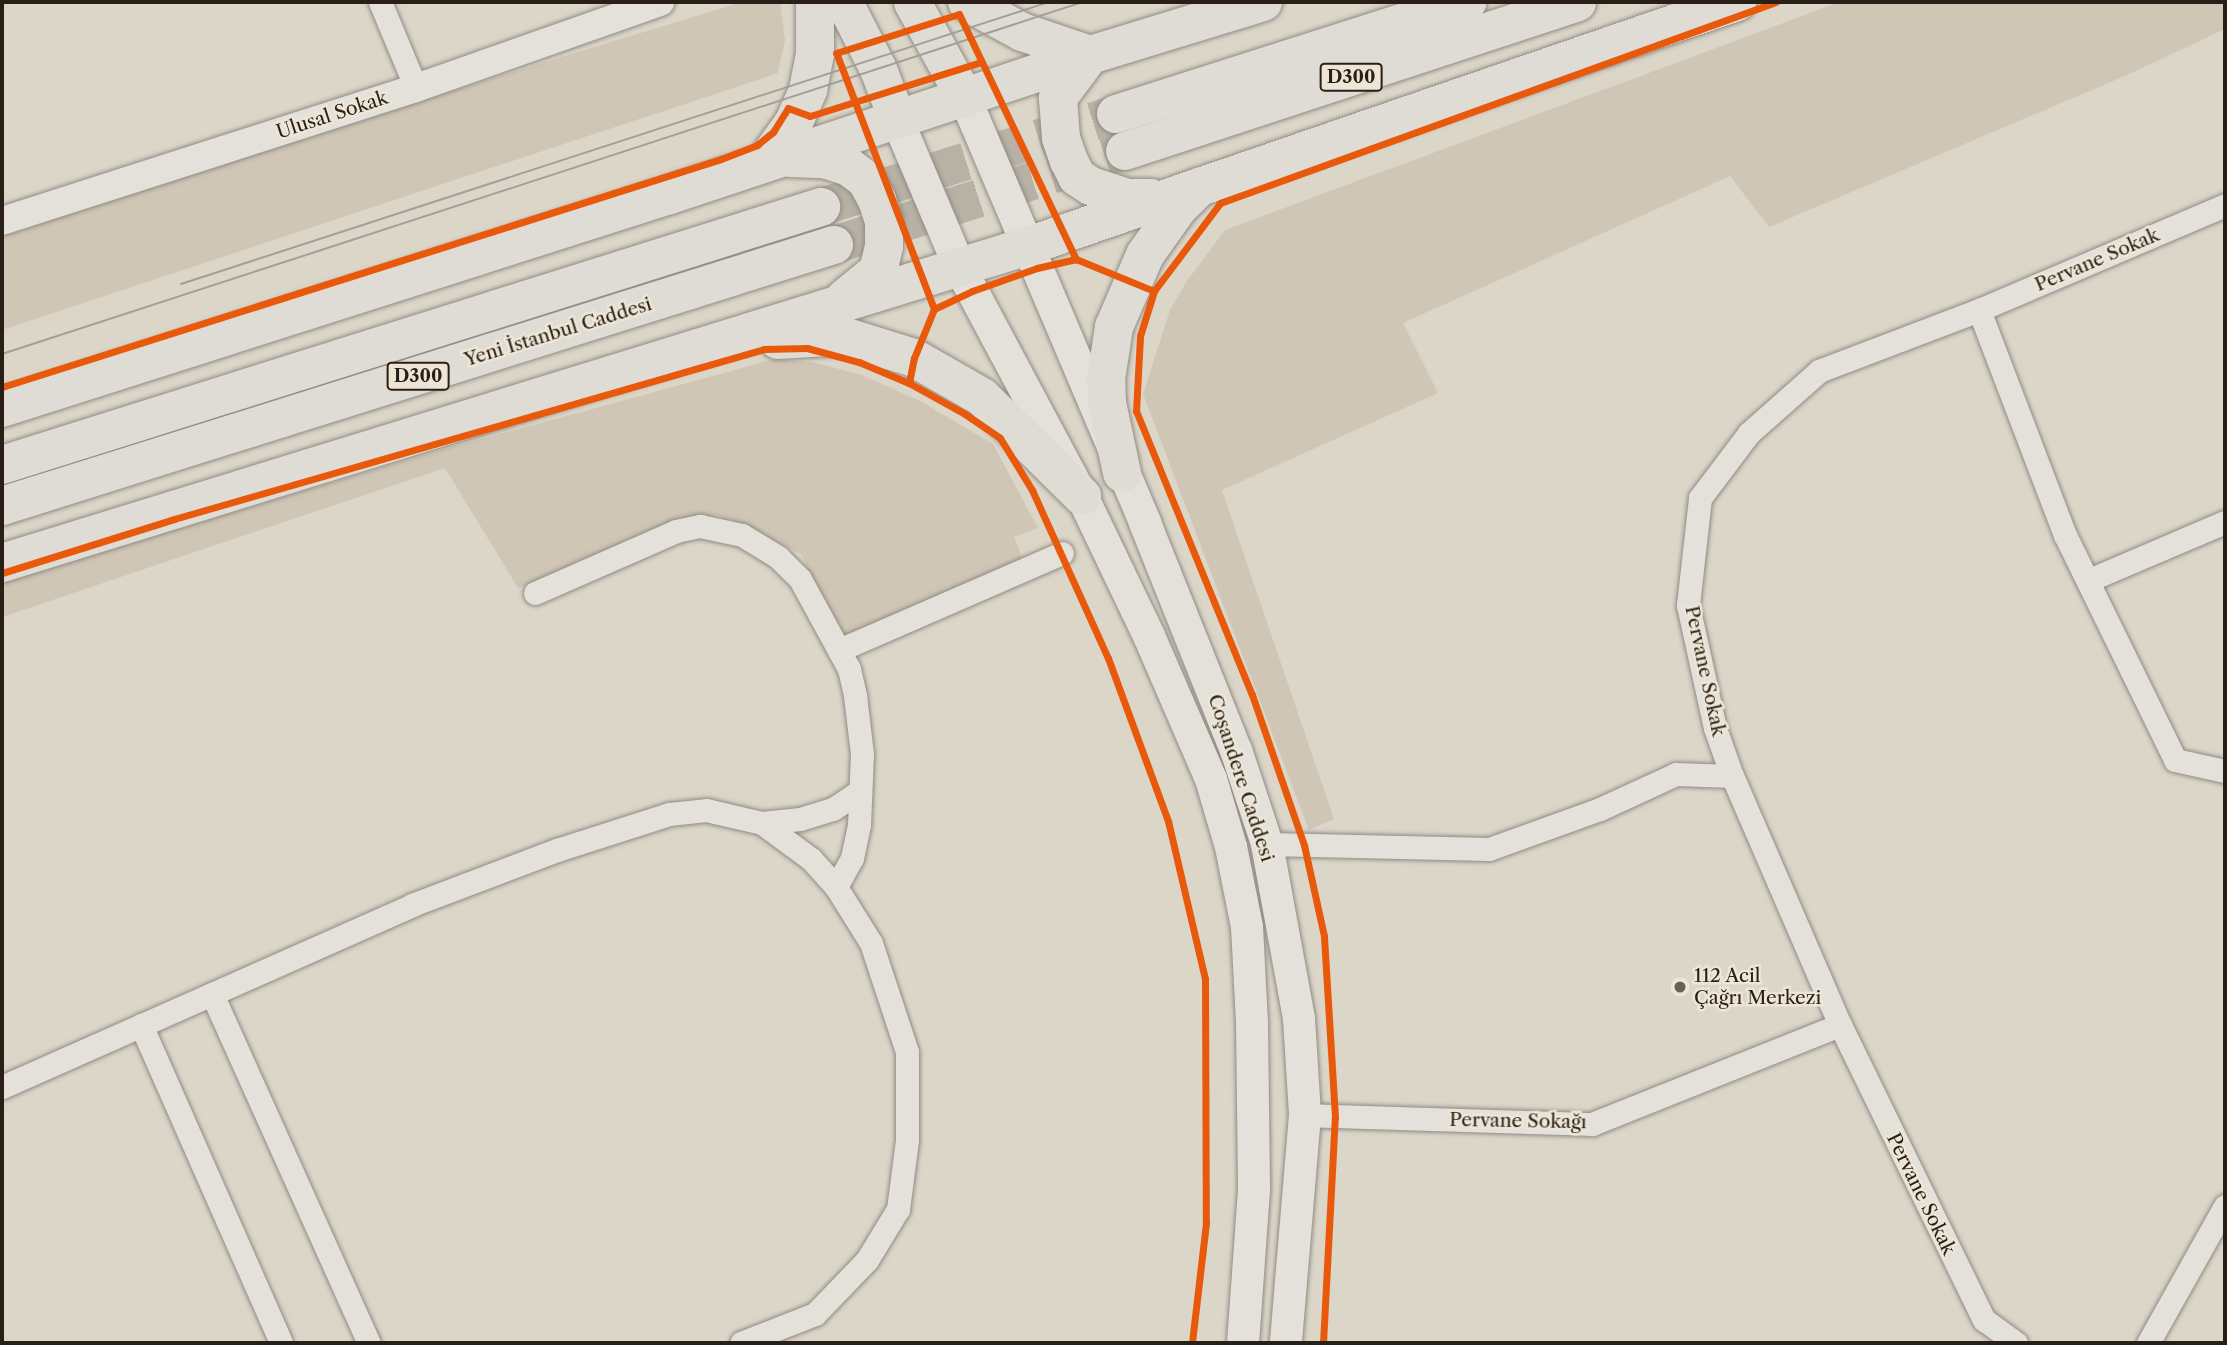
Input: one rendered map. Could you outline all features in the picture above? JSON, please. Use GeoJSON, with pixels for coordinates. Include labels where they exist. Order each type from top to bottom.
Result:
{"type":"FeatureCollection","features":[{"type":"Feature","properties":{"kind":"highway"},"geometry":{"type":"LineString","coordinates":[[771,160],[794,122],[808,90],[815,53],[815,2]]}},
{"type":"Feature","properties":{"kind":"highway"},"geometry":{"type":"LineString","coordinates":[[967,2],[1022,32],[1090,55]]}},
{"type":"Feature","properties":{"kind":"highway"},"geometry":{"type":"LineString","coordinates":[[2,408],[965,98],[1090,55],[1263,2]]}},
{"type":"Feature","properties":{"kind":"highway","name":"D300"},"geometry":{"type":"LineString","coordinates":[[1116,114],[1468,2]]}},
{"type":"Feature","properties":{"kind":"highway","name":"D300"},"geometry":{"type":"LineString","coordinates":[[1125,152],[1577,2]]}},
{"type":"Feature","properties":{"kind":"highway"},"geometry":{"type":"LineString","coordinates":[[2,563],[1028,246],[1737,2]]}},
{"type":"Feature","properties":{"kind":"highway"},"geometry":{"type":"LineString","coordinates":[[1090,55],[1058,99],[1061,138],[1077,177],[1106,193],[1127,198],[1163,198]]}},
{"type":"Feature","properties":{"kind":"highway"},"geometry":{"type":"LineString","coordinates":[[771,160],[824,159],[849,167],[866,180],[877,201],[884,221],[884,246],[878,271],[835,306]]}},
{"type":"Feature","properties":{"kind":"highway"},"geometry":{"type":"LineString","coordinates":[[1122,473],[1107,403],[1108,366],[1114,327],[1145,255],[1179,207],[1201,186]]}},
{"type":"Feature","properties":{"kind":"highway","name":"Yeni İstanbul Caddesi"},"geometry":{"type":"LineString","coordinates":[[2,465],[821,208]]}},
{"type":"Feature","properties":{"kind":"highway","name":"Yeni İstanbul Caddesi"},"geometry":{"type":"LineString","coordinates":[[2,506],[834,245]]}},
{"type":"Feature","properties":{"kind":"highway"},"geometry":{"type":"LineString","coordinates":[[716,344],[843,336],[914,358],[982,397],[1082,496]]}},
{"type":"Feature","properties":{"kind":"main road"},"geometry":{"type":"LineString","coordinates":[[844,2],[878,69],[897,119]]}},
{"type":"Feature","properties":{"kind":"main road"},"geometry":{"type":"LineString","coordinates":[[912,2],[965,98]]}},
{"type":"Feature","properties":{"kind":"main road","name":"Coşandere Caddesi"},"geometry":{"type":"LineString","coordinates":[[965,98],[1236,750],[1267,844],[1299,1019],[1304,1115],[1286,1343]]}},
{"type":"Feature","properties":{"kind":"main road","name":"Coşandere Caddesi"},"geometry":{"type":"LineString","coordinates":[[897,119],[959,266],[1082,496],[1211,779],[1231,847],[1247,927],[1254,1190],[1242,1343]]}},
{"type":"Feature","properties":{"kind":"street"},"geometry":{"type":"LineString","coordinates":[[380,2],[416,88]]}},
{"type":"Feature","properties":{"kind":"street","name":"Ulusal Sokak"},"geometry":{"type":"LineString","coordinates":[[2,221],[416,88],[660,2]]}},
{"type":"Feature","properties":{"kind":"street","name":"Pervane Sokak"},"geometry":{"type":"LineString","coordinates":[[2016,1343],[1984,1320],[1840,1026],[1732,776],[1715,728],[1688,606],[1700,498],[1749,433],[1819,371],[1979,310],[2225,205]]}},
{"type":"Feature","properties":{"kind":"street"},"geometry":{"type":"LineString","coordinates":[[1979,310],[2065,535],[2175,760],[2225,771]]}},
{"type":"Feature","properties":{"kind":"street"},"geometry":{"type":"LineString","coordinates":[[2089,580],[2225,522]]}},
{"type":"Feature","properties":{"kind":"street"},"geometry":{"type":"LineString","coordinates":[[535,593],[676,531],[700,526],[742,535],[778,557],[800,579],[849,669],[855,696],[862,754],[859,825],[852,858],[836,887]]}},
{"type":"Feature","properties":{"kind":"street"},"geometry":{"type":"LineString","coordinates":[[839,650],[1062,552]]}},
{"type":"Feature","properties":{"kind":"street"},"geometry":{"type":"LineString","coordinates":[[1267,844],[1489,849],[1600,809],[1675,774],[1732,776]]}},
{"type":"Feature","properties":{"kind":"street"},"geometry":{"type":"LineString","coordinates":[[2,1087],[412,905],[557,850],[668,814],[706,810],[762,823],[800,819],[833,809],[860,791]]}},
{"type":"Feature","properties":{"kind":"street"},"geometry":{"type":"LineString","coordinates":[[741,1343],[815,1314],[867,1260],[898,1209],[906,1140],[907,1052],[871,943],[836,887],[811,859],[762,823]]}},
{"type":"Feature","properties":{"kind":"street"},"geometry":{"type":"LineString","coordinates":[[212,994],[369,1343]]}},
{"type":"Feature","properties":{"kind":"street"},"geometry":{"type":"LineString","coordinates":[[141,1025],[281,1343]]}},
{"type":"Feature","properties":{"kind":"street","name":"Pervane Sokağı"},"geometry":{"type":"LineString","coordinates":[[1304,1115],[1592,1124],[1840,1026]]}},
{"type":"Feature","properties":{"kind":"street"},"geometry":{"type":"LineString","coordinates":[[2148,1343],[2225,1206]]}},
{"type":"Feature","properties":{"kind":"shaded area"},"geometry":{"type":"Polygon","coordinates":[[[742,2],[780,2],[785,40],[778,73],[2,330],[2,234],[330,128],[742,2]]]}},
{"type":"Feature","properties":{"kind":"shaded area"},"geometry":{"type":"Polygon","coordinates":[[[1840,2],[2225,2],[2225,29],[2125,76],[1769,227],[1730,176],[1403,323],[1438,393],[1222,490],[1334,819],[1309,830],[1143,394],[1170,310],[1187,281],[1225,230],[1840,2]]]}},
{"type":"Feature","properties":{"kind":"shaded area"},"geometry":{"type":"Polygon","coordinates":[[[775,359],[812,362],[862,375],[920,401],[993,444],[1038,528],[1014,537],[1024,562],[838,644],[802,555],[754,529],[717,515],[678,523],[518,588],[445,468],[2,617],[2,581],[449,448],[775,359]]]}},
{"type":"Feature","properties":{"kind":"tunnel"},"geometry":{"type":"LineString","coordinates":[[821,207],[1116,114]]}},
{"type":"Feature","properties":{"kind":"tunnel"},"geometry":{"type":"LineString","coordinates":[[834,245],[1125,151]]}},
{"type":"Feature","properties":{"kind":"tram line"},"geometry":{"type":"LineString","coordinates":[[181,284],[1049,2]]}},
{"type":"Feature","properties":{"kind":"tram line"},"geometry":{"type":"LineString","coordinates":[[2,354],[1083,2]]}},
{"type":"Feature","properties":{"kind":"cycle path"},"geometry":{"type":"LineString","coordinates":[[1323,1343],[1335,1117],[1324,936],[1304,845],[1252,695],[1136,411],[1140,336],[1154,291],[1220,203],[1776,2]]}},
{"type":"Feature","properties":{"kind":"cycle path"},"geometry":{"type":"LineString","coordinates":[[934,309],[836,53],[959,14],[1076,259]]}},
{"type":"Feature","properties":{"kind":"cycle path"},"geometry":{"type":"LineString","coordinates":[[2,387],[721,159],[757,145],[773,132],[788,108],[810,116],[981,62]]}},
{"type":"Feature","properties":{"kind":"cycle path"},"geometry":{"type":"LineString","coordinates":[[909,383],[914,358],[934,309],[972,291],[1037,268],[1076,259],[1154,291]]}},
{"type":"Feature","properties":{"kind":"cycle path"},"geometry":{"type":"LineString","coordinates":[[2,573],[174,519],[764,349],[807,348],[859,362],[909,383],[965,414],[1000,438],[1032,490],[1108,658],[1168,821],[1205,979],[1206,1223],[1192,1343]]}},
{"type":"Feature","properties":{"kind":"place","name":"112 Acil Çağrı Merkezi"},"geometry":{"type":"Point","coordinates":[1680,987]}}]}
